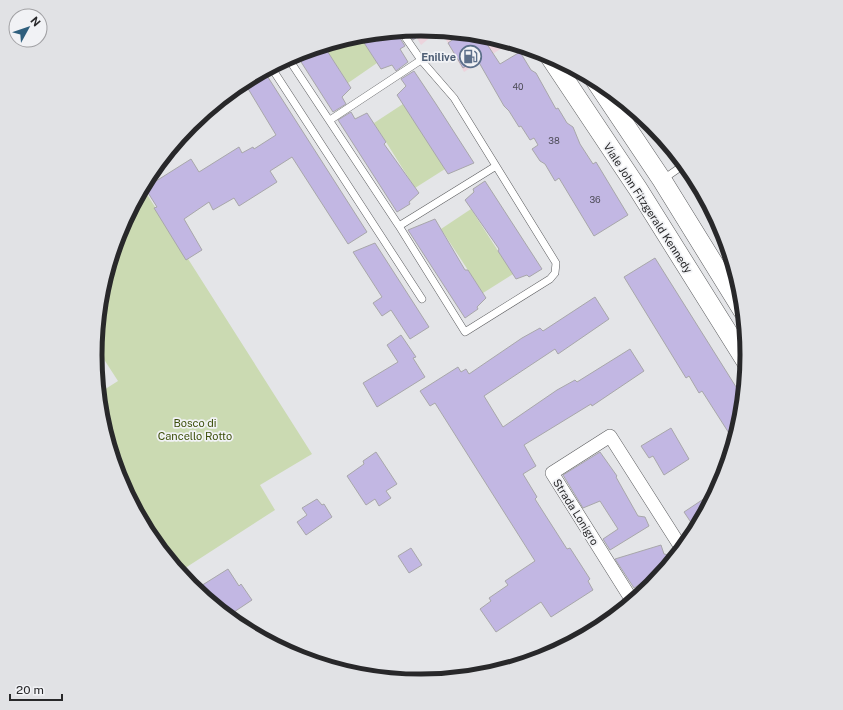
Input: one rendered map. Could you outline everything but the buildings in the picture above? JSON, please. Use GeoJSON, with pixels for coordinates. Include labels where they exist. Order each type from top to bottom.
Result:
{"type":"FeatureCollection","features":[{"type":"Feature","properties":{"kind":"main road","name":"Viale John Fitzgerald Kennedy"},"geometry":{"type":"LineString","coordinates":[[556,66],[638,189],[740,352]]}},
{"type":"Feature","properties":{"kind":"main road"},"geometry":{"type":"LineString","coordinates":[[604,94],[662,180],[735,298]]}},
{"type":"Feature","properties":{"kind":"street","name":"Strada Lonigro"},"geometry":{"type":"LineString","coordinates":[[629,597],[552,473],[610,436],[679,544]]}},
{"type":"Feature","properties":{"kind":"lane"},"geometry":{"type":"LineString","coordinates":[[292,63],[399,226],[465,332],[550,279],[555,273],[556,263],[454,98],[421,60],[404,37]]}},
{"type":"Feature","properties":{"kind":"lane"},"geometry":{"type":"LineString","coordinates":[[330,120],[421,60]]}},
{"type":"Feature","properties":{"kind":"lane"},"geometry":{"type":"LineString","coordinates":[[274,72],[422,299]]}},
{"type":"Feature","properties":{"kind":"lane"},"geometry":{"type":"LineString","coordinates":[[399,226],[496,166]]}},
{"type":"Feature","properties":{"kind":"lane"},"geometry":{"type":"LineString","coordinates":[[662,180],[680,168]]}},
{"type":"Feature","properties":{"kind":"shaded area"},"geometry":{"type":"Polygon","coordinates":[[[416,36],[431,36],[421,45],[416,36]]]}},
{"type":"Feature","properties":{"kind":"shaded area","name":"Enilive"},"geometry":{"type":"Polygon","coordinates":[[[444,37],[484,42],[504,47],[464,72],[444,37]]]}},
{"type":"Feature","properties":{"kind":"green space"},"geometry":{"type":"Polygon","coordinates":[[[363,41],[377,63],[348,83],[327,51],[363,41]]]}},
{"type":"Feature","properties":{"kind":"green space"},"geometry":{"type":"Polygon","coordinates":[[[403,104],[445,169],[415,188],[374,123],[403,104]]]}},
{"type":"Feature","properties":{"kind":"green space","name":"Bosco di Cancello Rotto"},"geometry":{"type":"Polygon","coordinates":[[[146,193],[312,454],[260,485],[275,510],[185,568],[168,549],[145,514],[135,496],[119,458],[113,438],[104,390],[118,381],[102,356],[105,313],[113,272],[119,252],[135,214],[146,193]]]}},
{"type":"Feature","properties":{"kind":"green space"},"geometry":{"type":"Polygon","coordinates":[[[471,209],[513,274],[483,293],[441,229],[471,209]]]}},
{"type":"Feature","properties":{"kind":"place","name":"Enilive"},"geometry":{"type":"Point","coordinates":[471,57]}}]}
